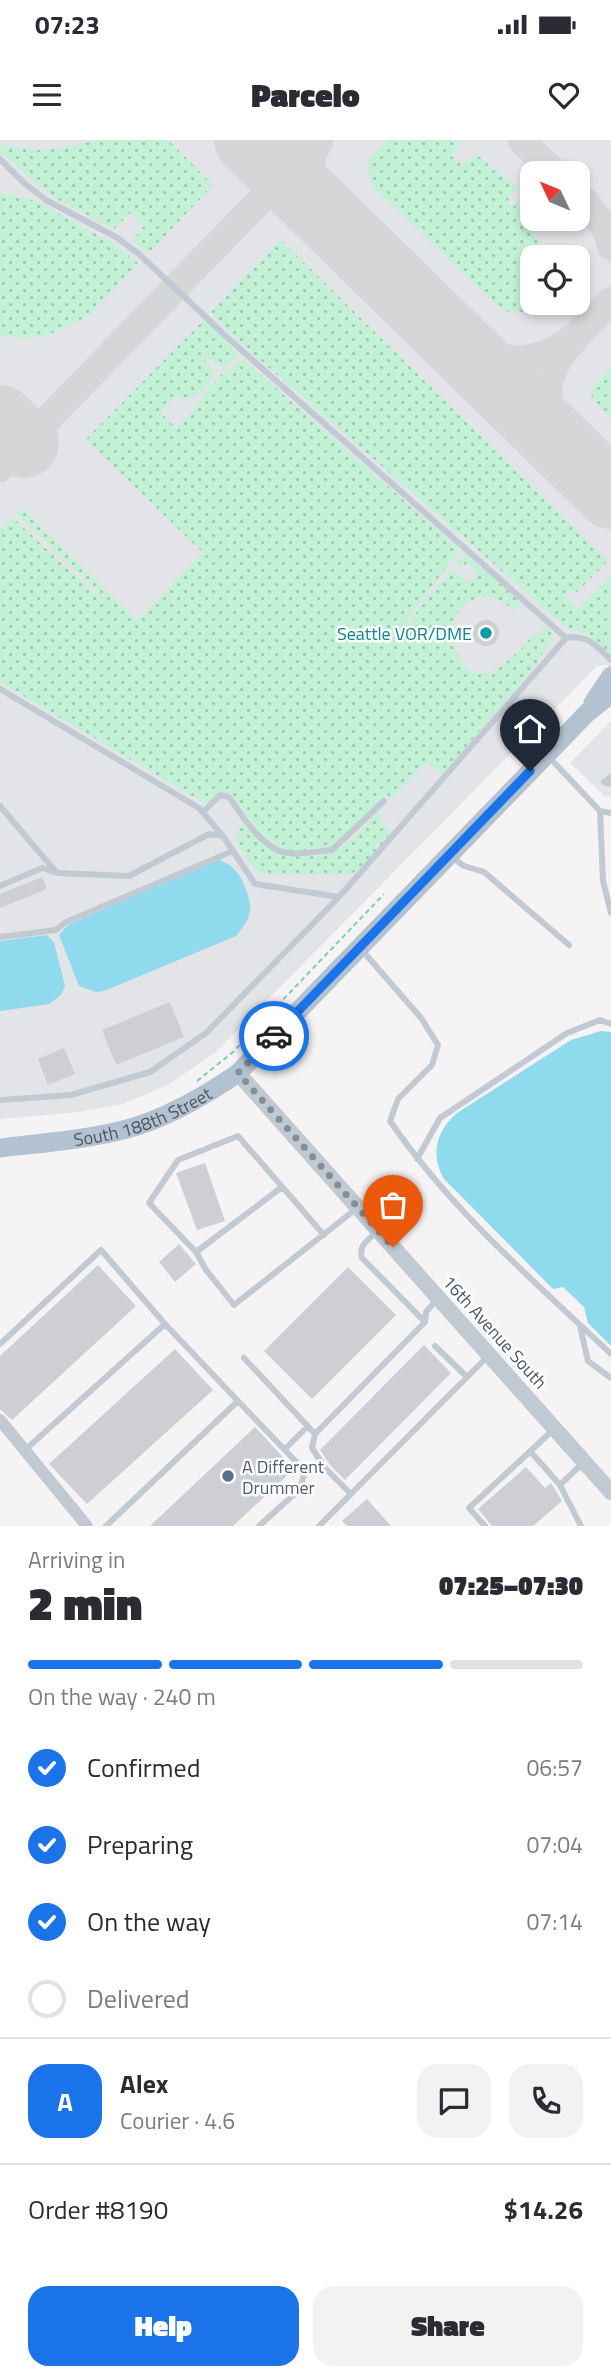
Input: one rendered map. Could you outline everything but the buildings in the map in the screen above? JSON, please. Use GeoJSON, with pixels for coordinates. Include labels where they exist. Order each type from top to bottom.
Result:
{"type":"FeatureCollection","features":[{"type":"Feature","properties":{"kind":"main road","name":"South 188th Street"},"geometry":{"type":"LineString","coordinates":[[587,713],[611,676]]}},
{"type":"Feature","properties":{"kind":"main road","name":"South 188th Street"},"geometry":{"type":"LineString","coordinates":[[0,1148],[125,1130],[178,1109],[213,1091],[238,1073],[587,713],[611,694]]}},
{"type":"Feature","properties":{"kind":"street","name":"16th Avenue South"},"geometry":{"type":"LineString","coordinates":[[238,1073],[611,1492]]}},
{"type":"Feature","properties":{"kind":"street"},"geometry":{"type":"LineString","coordinates":[[0,1420],[88,1526]]}},
{"type":"Feature","properties":{"kind":"lane"},"geometry":{"type":"LineString","coordinates":[[0,159],[46,200],[116,237],[139,254],[230,340],[566,638]]}},
{"type":"Feature","properties":{"kind":"lane"},"geometry":{"type":"LineString","coordinates":[[0,1100],[71,1095],[150,1072],[206,1032],[339,897],[566,638],[578,636],[596,645],[611,660]]}},
{"type":"Feature","properties":{"kind":"lane"},"geometry":{"type":"LineString","coordinates":[[0,690],[199,808],[223,836],[254,884],[339,897]]}},
{"type":"Feature","properties":{"kind":"lane"},"geometry":{"type":"LineString","coordinates":[[547,754],[600,811],[611,813]]}},
{"type":"Feature","properties":{"kind":"lane"},"geometry":{"type":"LineString","coordinates":[[611,777],[604,782],[611,784]]}},
{"type":"Feature","properties":{"kind":"lane"},"geometry":{"type":"LineString","coordinates":[[203,813],[220,795],[229,797],[245,821],[272,848],[286,853],[298,853],[332,850],[384,801]]}},
{"type":"Feature","properties":{"kind":"lane"},"geometry":{"type":"LineString","coordinates":[[0,806],[57,873]]}},
{"type":"Feature","properties":{"kind":"lane"},"geometry":{"type":"LineString","coordinates":[[600,811],[603,881],[611,913]]}},
{"type":"Feature","properties":{"kind":"lane"},"geometry":{"type":"LineString","coordinates":[[0,886],[42,868],[57,873],[129,876],[209,834],[223,836]]}},
{"type":"Feature","properties":{"kind":"lane"},"geometry":{"type":"LineString","coordinates":[[0,937],[56,930],[66,922],[233,851]]}},
{"type":"Feature","properties":{"kind":"lane"},"geometry":{"type":"LineString","coordinates":[[449,855],[464,866],[484,872],[569,945]]}},
{"type":"Feature","properties":{"kind":"lane"},"geometry":{"type":"LineString","coordinates":[[360,947],[421,1018],[438,1045],[432,1065],[398,1099],[390,1121],[416,1159],[463,1212],[611,1354]]}},
{"type":"Feature","properties":{"kind":"lane"},"geometry":{"type":"LineString","coordinates":[[416,1159],[440,1118],[567,1033],[600,1020],[611,1024]]}},
{"type":"Feature","properties":{"kind":"lane"},"geometry":{"type":"LineString","coordinates":[[324,1234],[239,1136],[178,1160],[149,1203],[196,1252],[206,1270],[234,1305],[358,1208]]}},
{"type":"Feature","properties":{"kind":"lane"},"geometry":{"type":"LineString","coordinates":[[196,1252],[282,1187]]}},
{"type":"Feature","properties":{"kind":"lane"},"geometry":{"type":"LineString","coordinates":[[378,1231],[362,1245],[362,1258],[425,1322]]}},
{"type":"Feature","properties":{"kind":"lane"},"geometry":{"type":"LineString","coordinates":[[0,1344],[101,1251],[165,1324],[305,1471],[300,1489],[259,1526]]}},
{"type":"Feature","properties":{"kind":"lane"},"geometry":{"type":"LineString","coordinates":[[351,1494],[326,1469],[312,1448],[315,1434],[425,1322],[426,1312],[438,1298]]}},
{"type":"Feature","properties":{"kind":"lane"},"geometry":{"type":"LineString","coordinates":[[25,1450],[165,1324]]}},
{"type":"Feature","properties":{"kind":"lane"},"geometry":{"type":"LineString","coordinates":[[579,1324],[589,1361],[611,1378]]}},
{"type":"Feature","properties":{"kind":"lane"},"geometry":{"type":"LineString","coordinates":[[435,1346],[467,1377]]}},
{"type":"Feature","properties":{"kind":"lane"},"geometry":{"type":"LineString","coordinates":[[318,1526],[489,1355]]}},
{"type":"Feature","properties":{"kind":"lane"},"geometry":{"type":"LineString","coordinates":[[244,1358],[315,1434]]}},
{"type":"Feature","properties":{"kind":"lane"},"geometry":{"type":"LineString","coordinates":[[106,1526],[238,1401]]}},
{"type":"Feature","properties":{"kind":"lane"},"geometry":{"type":"LineString","coordinates":[[285,1449],[308,1426]]}},
{"type":"Feature","properties":{"kind":"lane"},"geometry":{"type":"LineString","coordinates":[[485,1526],[469,1508],[555,1428]]}},
{"type":"Feature","properties":{"kind":"lane"},"geometry":{"type":"LineString","coordinates":[[530,1451],[561,1485],[581,1526]]}},
{"type":"Feature","properties":{"kind":"lane"},"geometry":{"type":"LineString","coordinates":[[561,1485],[584,1461]]}},
{"type":"Feature","properties":{"kind":"path"},"geometry":{"type":"LineString","coordinates":[[191,1085],[222,1063],[384,894]]}},
{"type":"Feature","properties":{"kind":"shaded area"},"geometry":{"type":"Polygon","coordinates":[[[0,140],[611,140],[611,669],[607,665],[597,666],[216,1052],[168,1085],[123,1104],[80,1112],[0,1119],[0,140]]]}},
{"type":"Feature","properties":{"kind":"shaded area"},"geometry":{"type":"Polygon","coordinates":[[[611,721],[611,797],[605,796],[570,763],[611,721]]]}},
{"type":"Feature","properties":{"kind":"green space"},"geometry":{"type":"Polygon","coordinates":[[[98,140],[168,140],[213,185],[149,253],[132,241],[144,226],[130,213],[114,229],[60,201],[35,183],[0,151],[0,145],[39,150],[66,148],[98,140]]]}},
{"type":"Feature","properties":{"kind":"green space"},"geometry":{"type":"Polygon","coordinates":[[[389,140],[459,140],[461,142],[451,156],[464,165],[476,154],[517,188],[506,203],[514,206],[520,200],[520,231],[536,231],[533,234],[543,245],[520,245],[520,312],[503,311],[372,186],[367,160],[389,140]]]}},
{"type":"Feature","properties":{"kind":"green space"},"geometry":{"type":"Polygon","coordinates":[[[0,192],[36,201],[114,244],[138,263],[92,313],[73,324],[48,335],[24,339],[0,334],[0,192]]]}},
{"type":"Feature","properties":{"kind":"green space"},"geometry":{"type":"Polygon","coordinates":[[[281,240],[608,561],[576,593],[572,589],[564,596],[578,609],[611,576],[611,656],[586,635],[567,628],[234,337],[211,312],[281,240]]]}},
{"type":"Feature","properties":{"kind":"green space"},"geometry":{"type":"Polygon","coordinates":[[[205,319],[238,355],[222,368],[207,357],[205,360],[215,373],[208,384],[193,397],[187,399],[176,395],[160,412],[176,428],[218,377],[243,359],[458,548],[408,618],[408,623],[451,570],[468,583],[478,574],[467,563],[462,567],[456,562],[466,555],[521,602],[515,612],[498,599],[483,597],[460,609],[452,634],[456,652],[468,669],[477,674],[492,671],[545,627],[549,626],[553,636],[536,665],[442,775],[427,762],[391,799],[385,795],[336,845],[316,850],[299,852],[285,849],[261,833],[231,793],[219,792],[206,804],[0,682],[0,529],[12,517],[96,595],[99,592],[16,513],[22,508],[137,621],[203,553],[86,439],[205,319]]]}},
{"type":"Feature","properties":{"kind":"green space"},"geometry":{"type":"Polygon","coordinates":[[[611,368],[611,418],[593,400],[591,393],[597,382],[611,368]]]}},
{"type":"Feature","properties":{"kind":"green space"},"geometry":{"type":"Polygon","coordinates":[[[379,811],[382,824],[392,833],[358,870],[349,875],[262,874],[246,857],[235,837],[239,836],[238,830],[243,824],[271,850],[278,853],[296,856],[322,855],[347,843],[379,811]]]}},
{"type":"Feature","properties":{"kind":"water"},"geometry":{"type":"Polygon","coordinates":[[[217,859],[236,871],[248,896],[249,915],[236,936],[104,991],[96,992],[79,986],[59,935],[68,925],[217,859]]]}},
{"type":"Feature","properties":{"kind":"water"},"geometry":{"type":"Polygon","coordinates":[[[47,935],[54,942],[65,986],[61,995],[49,1004],[0,1011],[0,941],[47,935]]]}},
{"type":"Feature","properties":{"kind":"water"},"geometry":{"type":"Polygon","coordinates":[[[601,1031],[611,1032],[611,1346],[588,1323],[584,1307],[563,1287],[553,1289],[444,1179],[436,1152],[440,1135],[457,1113],[571,1040],[601,1031]]]}},
{"type":"Feature","properties":{"kind":"taxiway"},"geometry":{"type":"LineString","coordinates":[[0,468],[319,140]]}},
{"type":"Feature","properties":{"kind":"taxiway"},"geometry":{"type":"LineString","coordinates":[[521,140],[543,161]]}},
{"type":"Feature","properties":{"kind":"taxiway"},"geometry":{"type":"LineString","coordinates":[[319,142],[311,159],[310,176],[320,209]]}},
{"type":"Feature","properties":{"kind":"taxiway"},"geometry":{"type":"LineString","coordinates":[[590,208],[607,231],[611,247]]}},
{"type":"Feature","properties":{"kind":"taxiway"},"geometry":{"type":"LineString","coordinates":[[453,339],[503,358],[526,359],[555,350],[567,342],[611,301]]}},
{"type":"Feature","properties":{"kind":"taxiway"},"geometry":{"type":"LineString","coordinates":[[564,448],[552,419],[548,392],[555,366],[574,340]]}},
{"type":"Feature","properties":{"kind":"runway"},"geometry":{"type":"LineString","coordinates":[[249,140],[611,494]]}},
{"type":"Feature","properties":{"kind":"runway"},"geometry":{"type":"LineString","coordinates":[[0,420],[24,443]]}},
{"type":"Feature","properties":{"kind":"way so far"},"geometry":{"type":"LineString","coordinates":[[274,1036],[238,1073],[393,1247]]}},
{"type":"Feature","properties":{"kind":"place","name":"Seattle VOR/DME"},"geometry":{"type":"Point","coordinates":[486,633]}},
{"type":"Feature","properties":{"kind":"place","name":"A Different Drummer"},"geometry":{"type":"Point","coordinates":[228,1476]}},
{"type":"Feature","properties":{"kind":"route"},"geometry":{"type":"LineString","coordinates":[[274,1036],[530,771]]}}]}
